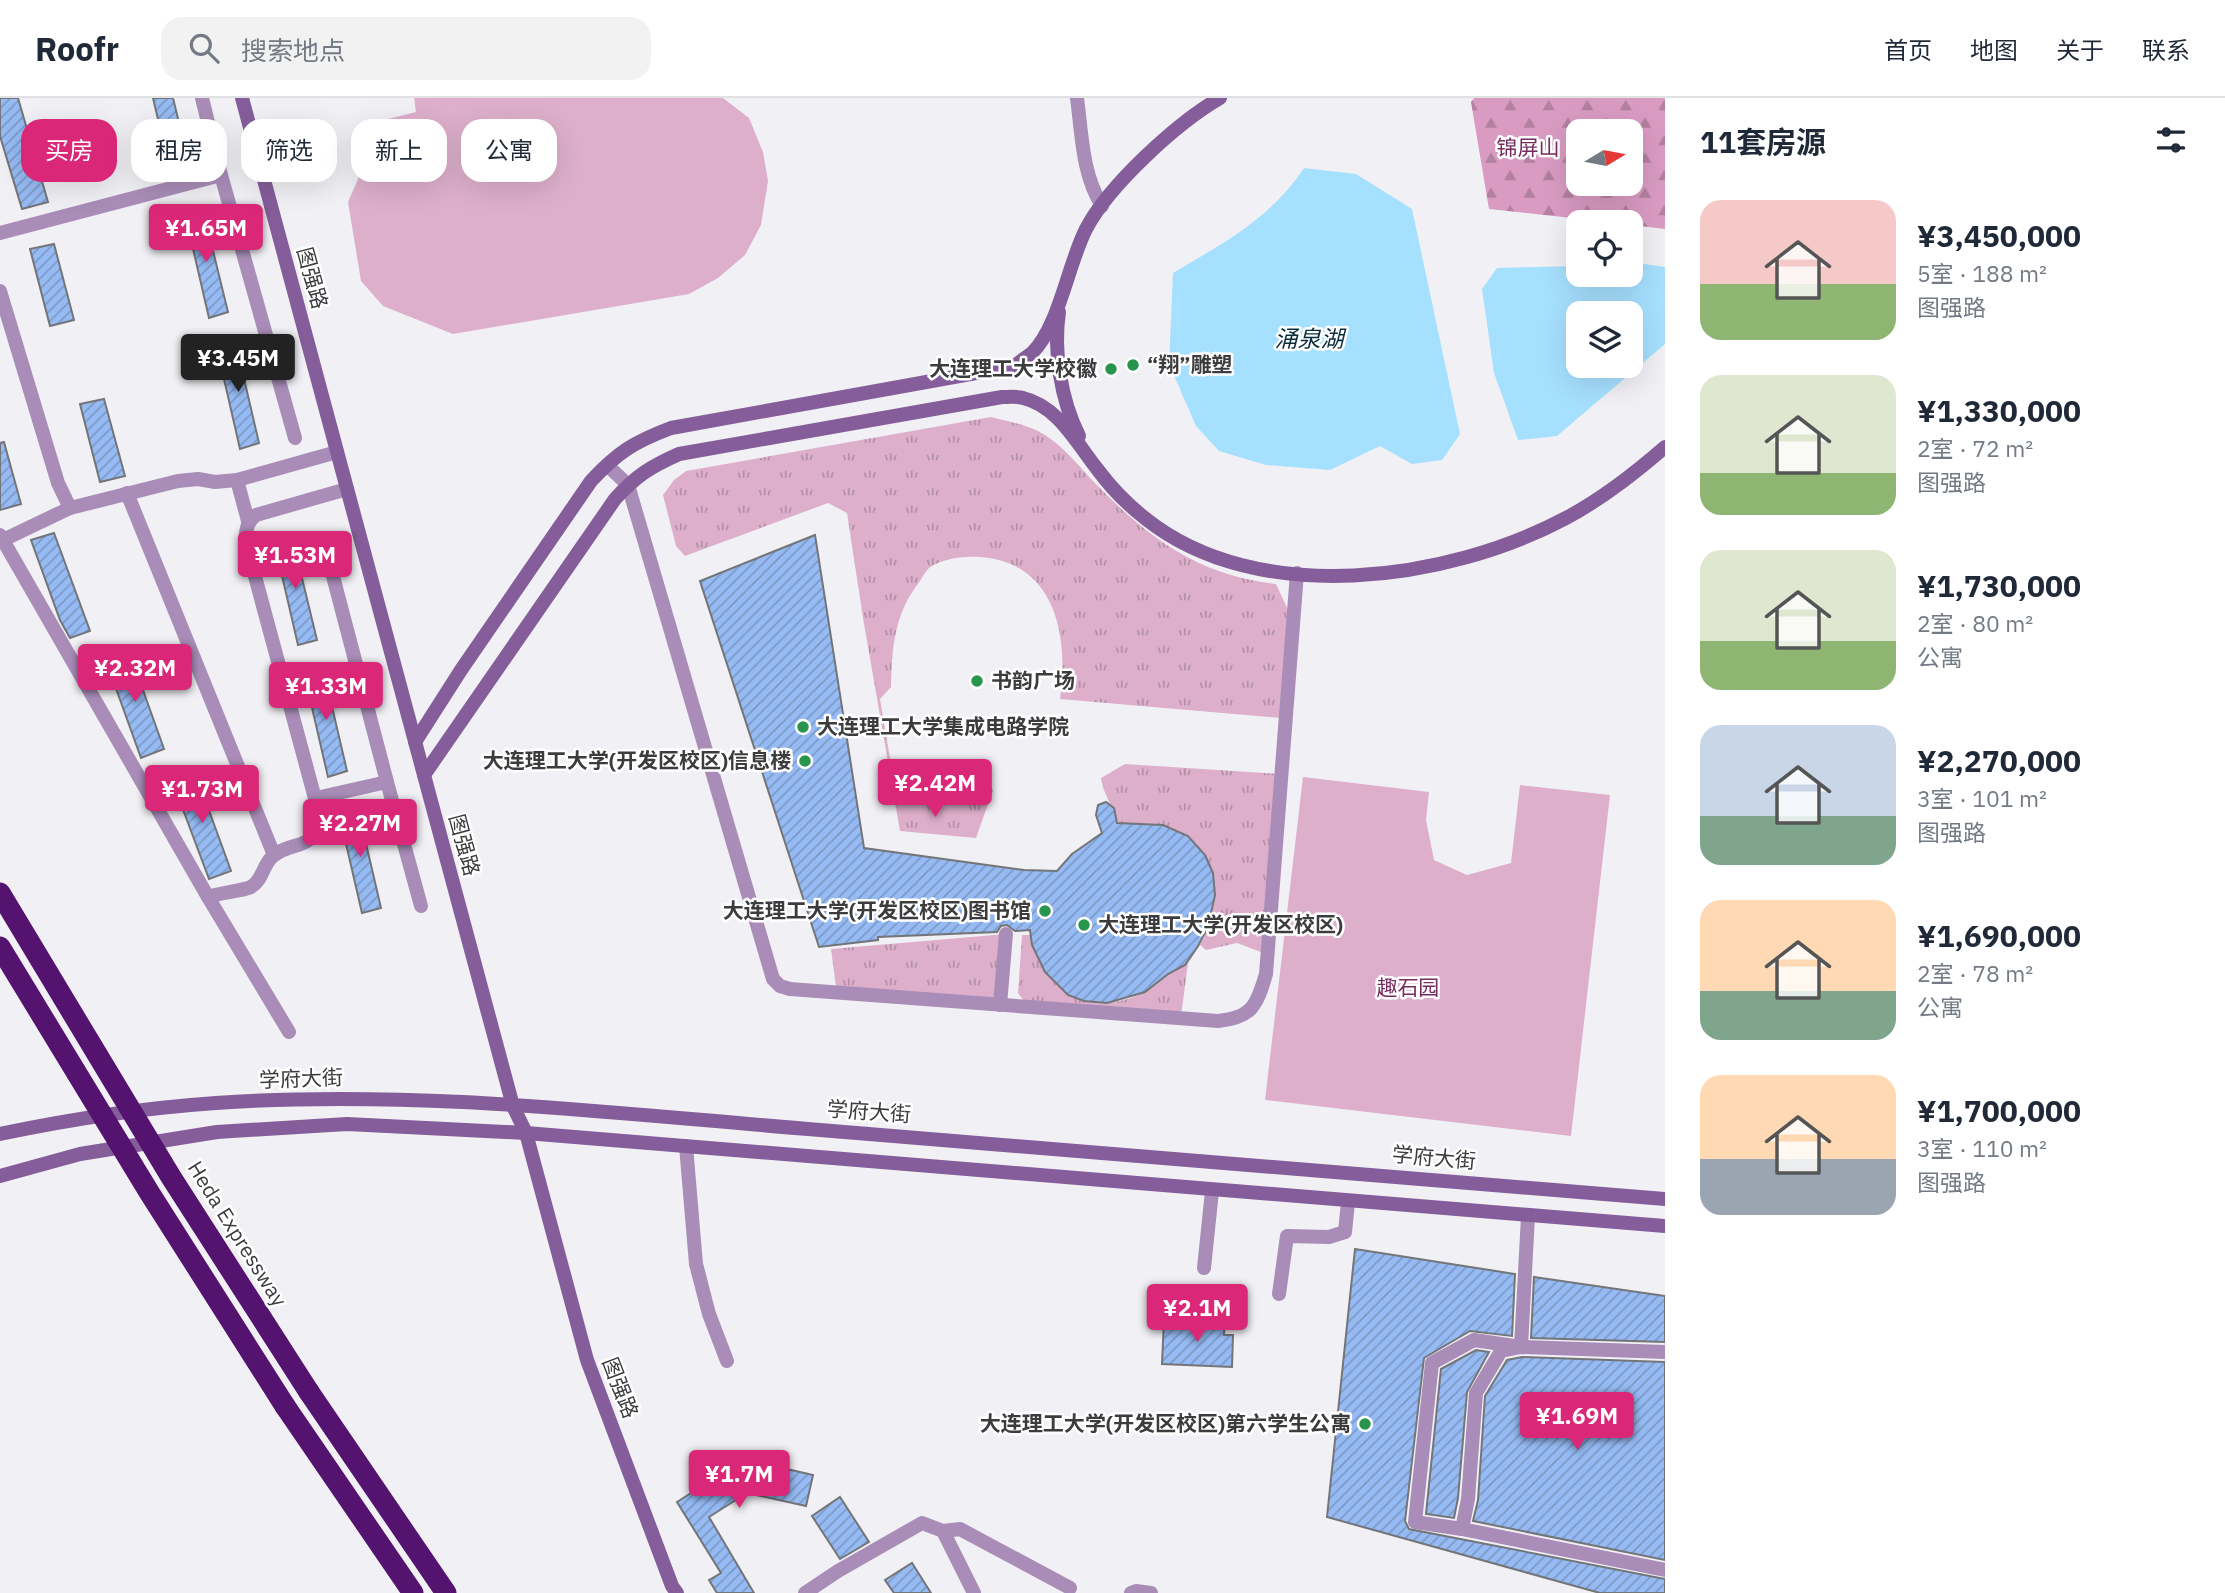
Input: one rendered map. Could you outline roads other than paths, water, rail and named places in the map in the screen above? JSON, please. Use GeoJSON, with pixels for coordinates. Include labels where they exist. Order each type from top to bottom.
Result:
{"type":"FeatureCollection","features":[{"type":"Feature","properties":{"kind":"highway","name":"Heda Expressway"},"geometry":{"type":"LineString","coordinates":[[0,893],[164,1165],[309,1392],[446,1593]]}},
{"type":"Feature","properties":{"kind":"highway"},"geometry":{"type":"LineString","coordinates":[[0,947],[149,1192],[285,1406],[414,1593]]}},
{"type":"Feature","properties":{"kind":"street"},"geometry":{"type":"LineString","coordinates":[[202,98],[207,119]]}},
{"type":"Feature","properties":{"kind":"street","name":"图强路"},"geometry":{"type":"LineString","coordinates":[[242,98],[513,1106],[526,1133],[587,1360],[677,1593]]}},
{"type":"Feature","properties":{"kind":"street"},"geometry":{"type":"LineString","coordinates":[[1077,98],[1087,175],[1092,191],[1102,206]]}},
{"type":"Feature","properties":{"kind":"street"},"geometry":{"type":"LineString","coordinates":[[415,742],[461,670],[591,481],[615,456],[641,439],[671,428],[1015,366],[1034,351],[1049,327],[1087,228],[1102,206],[1153,151],[1220,98]]}},
{"type":"Feature","properties":{"kind":"street"},"geometry":{"type":"LineString","coordinates":[[0,233],[194,182]]}},
{"type":"Feature","properties":{"kind":"street"},"geometry":{"type":"LineString","coordinates":[[223,182],[295,438]]}},
{"type":"Feature","properties":{"kind":"street"},"geometry":{"type":"LineString","coordinates":[[1065,284],[1057,344],[1063,386],[1074,426],[1090,459]]}},
{"type":"Feature","properties":{"kind":"street"},"geometry":{"type":"LineString","coordinates":[[0,291],[58,483],[70,508]]}},
{"type":"Feature","properties":{"kind":"street"},"geometry":{"type":"LineString","coordinates":[[424,775],[598,521],[633,478],[679,454],[1002,397],[1023,398],[1041,406],[1060,421],[1123,499],[1172,537],[1207,554],[1239,564],[1297,573],[1376,574],[1444,564],[1530,535],[1601,498],[1665,447]]}},
{"type":"Feature","properties":{"kind":"street"},"geometry":{"type":"LineString","coordinates":[[289,1032],[1,538],[70,508],[127,493],[178,481],[237,480],[337,452]]}},
{"type":"Feature","properties":{"kind":"street"},"geometry":{"type":"LineString","coordinates":[[607,464],[628,485],[773,979],[780,986],[790,989],[1218,1021],[1237,1019],[1250,1011],[1259,998],[1266,974],[1297,573]]}},
{"type":"Feature","properties":{"kind":"street"},"geometry":{"type":"LineString","coordinates":[[208,897],[251,887],[258,881],[266,863],[274,855],[302,845],[313,836],[320,817],[249,554],[245,534],[248,521],[237,480]]}},
{"type":"Feature","properties":{"kind":"street"},"geometry":{"type":"LineString","coordinates":[[248,521],[256,515],[347,489]]}},
{"type":"Feature","properties":{"kind":"street"},"geometry":{"type":"LineString","coordinates":[[127,493],[274,855]]}},
{"type":"Feature","properties":{"kind":"street"},"geometry":{"type":"LineString","coordinates":[[324,542],[421,906]]}},
{"type":"Feature","properties":{"kind":"street"},"geometry":{"type":"LineString","coordinates":[[316,798],[387,782]]}},
{"type":"Feature","properties":{"kind":"street"},"geometry":{"type":"LineString","coordinates":[[1000,1005],[1006,934]]}},
{"type":"Feature","properties":{"kind":"street","name":"学府大街"},"geometry":{"type":"LineString","coordinates":[[0,1134],[69,1120],[216,1103],[363,1099],[513,1106],[1309,1168],[1665,1199]]}},
{"type":"Feature","properties":{"kind":"street"},"geometry":{"type":"LineString","coordinates":[[0,1176],[80,1154],[217,1132],[347,1124],[526,1133],[1665,1226]]}},
{"type":"Feature","properties":{"kind":"street"},"geometry":{"type":"LineString","coordinates":[[686,1146],[696,1264],[709,1314],[727,1361]]}},
{"type":"Feature","properties":{"kind":"street"},"geometry":{"type":"LineString","coordinates":[[1204,1268],[1212,1191]]}},
{"type":"Feature","properties":{"kind":"street"},"geometry":{"type":"LineString","coordinates":[[1279,1294],[1287,1236],[1329,1237],[1345,1232],[1348,1202]]}},
{"type":"Feature","properties":{"kind":"street"},"geometry":{"type":"LineString","coordinates":[[1521,1348],[1528,1216]]}},
{"type":"Feature","properties":{"kind":"street"},"geometry":{"type":"LineString","coordinates":[[1665,1352],[1521,1348],[1474,1340],[1432,1363],[1415,1522],[1665,1570]]}},
{"type":"Feature","properties":{"kind":"street"},"geometry":{"type":"LineString","coordinates":[[1462,1529],[1468,1499],[1476,1393],[1501,1351],[1521,1348]]}},
{"type":"Feature","properties":{"kind":"street"},"geometry":{"type":"LineString","coordinates":[[805,1593],[922,1523],[943,1531],[960,1529],[1070,1588]]}},
{"type":"Feature","properties":{"kind":"street"},"geometry":{"type":"LineString","coordinates":[[943,1531],[974,1593]]}},
{"type":"Feature","properties":{"kind":"street"},"geometry":{"type":"LineString","coordinates":[[1131,1593],[1152,1593]]}},
{"type":"Feature","properties":{"kind":"water","name":"涌泉湖"},"geometry":{"type":"Polygon","coordinates":[[[1304,168],[1356,174],[1412,209],[1460,434],[1442,460],[1412,464],[1380,446],[1330,470],[1266,465],[1219,451],[1196,426],[1169,364],[1173,273],[1228,240],[1261,216],[1304,168]]]}},
{"type":"Feature","properties":{"kind":"water"},"geometry":{"type":"Polygon","coordinates":[[[1643,264],[1665,267],[1665,344],[1643,363],[1643,301],[1566,301],[1566,378],[1625,378],[1557,436],[1518,440],[1494,373],[1482,289],[1497,268],[1566,266],[1566,287],[1643,287],[1643,264]]]}},
{"type":"Feature","properties":{"kind":"place","name":"“翔”雕塑"},"geometry":{"type":"Point","coordinates":[1133,365]}},
{"type":"Feature","properties":{"kind":"place","name":"大连理工大学校徽"},"geometry":{"type":"Point","coordinates":[1111,369]}},
{"type":"Feature","properties":{"kind":"place","name":"书韵广场"},"geometry":{"type":"Point","coordinates":[977,681]}},
{"type":"Feature","properties":{"kind":"place","name":"大连理工大学集成电路学院"},"geometry":{"type":"Point","coordinates":[803,727]}},
{"type":"Feature","properties":{"kind":"place","name":"大连理工大学(开发区校区)信息楼"},"geometry":{"type":"Point","coordinates":[805,761]}},
{"type":"Feature","properties":{"kind":"place","name":"大连理工大学(开发区校区)图书馆"},"geometry":{"type":"Point","coordinates":[1045,911]}},
{"type":"Feature","properties":{"kind":"place","name":"大连理工大学(开发区校区)"},"geometry":{"type":"Point","coordinates":[1084,925]}},
{"type":"Feature","properties":{"kind":"place","name":"大连理工大学(开发区校区)第六学生公寓"},"geometry":{"type":"Point","coordinates":[1365,1424]}},
{"type":"Feature","properties":{"kind":"park label","name":"锦屏山"},"geometry":{"type":"Point","coordinates":[1528,148]}},
{"type":"Feature","properties":{"kind":"park label","name":"趣石园"},"geometry":{"type":"Point","coordinates":[1408,988]}}]}
